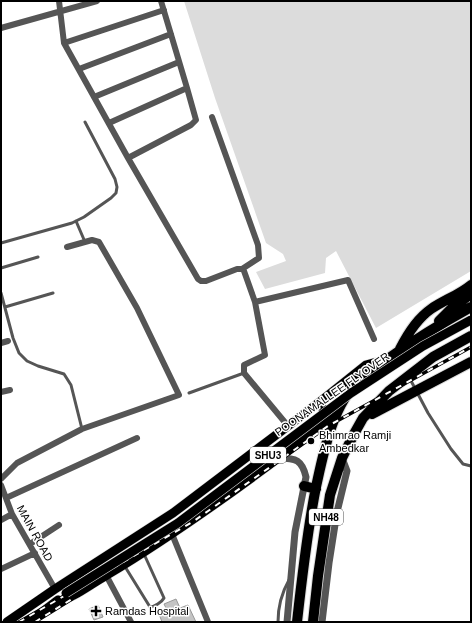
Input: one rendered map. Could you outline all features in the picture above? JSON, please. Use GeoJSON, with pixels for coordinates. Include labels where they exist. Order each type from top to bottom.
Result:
{"type":"FeatureCollection","features":[{"type":"Feature","properties":{"kind":"highway"},"geometry":{"type":"LineString","coordinates":[[399,350],[405,339],[430,310],[464,291],[471,284]]}},
{"type":"Feature","properties":{"kind":"highway"},"geometry":{"type":"LineString","coordinates":[[429,330],[452,308],[471,294]]}},
{"type":"Feature","properties":{"kind":"highway","name":"NH48"},"geometry":{"type":"LineString","coordinates":[[297,622],[303,565],[316,489],[327,440],[333,422],[347,396],[359,380],[399,350],[429,330],[471,307]]}},
{"type":"Feature","properties":{"kind":"highway","name":"NH48"},"geometry":{"type":"LineString","coordinates":[[313,622],[330,495],[342,458],[363,418],[389,391],[408,375],[433,357],[471,336]]}},
{"type":"Feature","properties":{"kind":"highway"},"geometry":{"type":"LineString","coordinates":[[363,418],[471,362]]}},
{"type":"Feature","properties":{"kind":"highway"},"geometry":{"type":"LineString","coordinates":[[304,486],[316,489]]}},
{"type":"Feature","properties":{"kind":"main road","name":"POONAMALLEE FLYOVER"},"geometry":{"type":"LineString","coordinates":[[54,603],[66,593],[178,523],[356,389],[423,346],[471,320]]}},
{"type":"Feature","properties":{"kind":"main road","name":"SHU3"},"geometry":{"type":"LineString","coordinates":[[7,622],[55,589],[173,513],[319,403],[366,364],[386,360]]}},
{"type":"Feature","properties":{"kind":"main road"},"geometry":{"type":"LineString","coordinates":[[54,603],[66,600],[79,593],[144,553],[279,458],[322,425],[327,415],[319,403]]}},
{"type":"Feature","properties":{"kind":"main road","name":"SHU3"},"geometry":{"type":"LineString","coordinates":[[29,622],[54,603]]}},
{"type":"Feature","properties":{"kind":"street"},"geometry":{"type":"LineString","coordinates":[[59,1],[64,43],[128,158],[198,279],[201,281],[206,281],[242,268],[259,258],[258,245],[212,117]]}},
{"type":"Feature","properties":{"kind":"street"},"geometry":{"type":"LineString","coordinates":[[1,28],[96,1]]}},
{"type":"Feature","properties":{"kind":"street"},"geometry":{"type":"LineString","coordinates":[[128,158],[191,125],[196,120],[161,1]]}},
{"type":"Feature","properties":{"kind":"street"},"geometry":{"type":"LineString","coordinates":[[64,43],[164,10]]}},
{"type":"Feature","properties":{"kind":"street"},"geometry":{"type":"LineString","coordinates":[[79,69],[171,34]]}},
{"type":"Feature","properties":{"kind":"street"},"geometry":{"type":"LineString","coordinates":[[94,97],[180,62]]}},
{"type":"Feature","properties":{"kind":"street"},"geometry":{"type":"LineString","coordinates":[[109,123],[187,88]]}},
{"type":"Feature","properties":{"kind":"street"},"geometry":{"type":"LineString","coordinates":[[1,479],[17,463],[82,429],[179,396],[137,308],[99,242],[92,240],[67,247]]}},
{"type":"Feature","properties":{"kind":"street"},"geometry":{"type":"LineString","coordinates":[[242,268],[255,302],[265,356],[244,365],[244,373],[288,426]]}},
{"type":"Feature","properties":{"kind":"street"},"geometry":{"type":"LineString","coordinates":[[255,302],[348,280],[374,339]]}},
{"type":"Feature","properties":{"kind":"street"},"geometry":{"type":"LineString","coordinates":[[1,343],[8,341]]}},
{"type":"Feature","properties":{"kind":"street"},"geometry":{"type":"LineString","coordinates":[[1,392],[10,390]]}},
{"type":"Feature","properties":{"kind":"street"},"geometry":{"type":"LineString","coordinates":[[6,498],[137,438]]}},
{"type":"Feature","properties":{"kind":"street"},"geometry":{"type":"LineString","coordinates":[[279,458],[290,458],[300,462],[305,471],[306,477],[295,532],[290,577],[288,622]]}},
{"type":"Feature","properties":{"kind":"street"},"geometry":{"type":"LineString","coordinates":[[322,622],[336,518],[347,471],[342,458]]}},
{"type":"Feature","properties":{"kind":"street","name":"MAIN ROAD"},"geometry":{"type":"LineString","coordinates":[[1,485],[12,514],[55,589]]}},
{"type":"Feature","properties":{"kind":"street"},"geometry":{"type":"LineString","coordinates":[[1,520],[12,514]]}},
{"type":"Feature","properties":{"kind":"street"},"geometry":{"type":"LineString","coordinates":[[30,544],[59,525]]}},
{"type":"Feature","properties":{"kind":"street"},"geometry":{"type":"LineString","coordinates":[[172,534],[208,622]]}},
{"type":"Feature","properties":{"kind":"street"},"geometry":{"type":"LineString","coordinates":[[1,569],[35,553]]}},
{"type":"Feature","properties":{"kind":"street"},"geometry":{"type":"LineString","coordinates":[[106,575],[131,622]]}},
{"type":"Feature","properties":{"kind":"lane"},"geometry":{"type":"LineString","coordinates":[[1,244],[76,221],[84,217],[116,193],[117,187],[109,167],[86,122]]}},
{"type":"Feature","properties":{"kind":"lane"},"geometry":{"type":"LineString","coordinates":[[76,221],[85,242]]}},
{"type":"Feature","properties":{"kind":"lane"},"geometry":{"type":"LineString","coordinates":[[1,268],[38,257]]}},
{"type":"Feature","properties":{"kind":"lane"},"geometry":{"type":"LineString","coordinates":[[1,293],[13,338],[19,353],[27,361],[64,374],[71,385],[82,429]]}},
{"type":"Feature","properties":{"kind":"lane"},"geometry":{"type":"LineString","coordinates":[[5,307],[53,293]]}},
{"type":"Feature","properties":{"kind":"lane"},"geometry":{"type":"LineString","coordinates":[[189,393],[244,373]]}},
{"type":"Feature","properties":{"kind":"lane"},"geometry":{"type":"LineString","coordinates":[[408,375],[428,413],[451,449],[463,464],[471,466]]}},
{"type":"Feature","properties":{"kind":"lane"},"geometry":{"type":"LineString","coordinates":[[124,565],[150,607],[153,607],[164,598],[144,553]]}},
{"type":"Feature","properties":{"kind":"lane"},"geometry":{"type":"LineString","coordinates":[[278,622],[279,604],[282,593],[290,577]]}},
{"type":"Feature","properties":{"kind":"shaded area"},"geometry":{"type":"Polygon","coordinates":[[[184,1],[471,1],[471,271],[376,328],[336,251],[326,258],[325,273],[265,289],[256,272],[286,261],[283,254],[266,243],[215,98],[184,1]]]}},
{"type":"Feature","properties":{"kind":"building"},"geometry":{"type":"Polygon","coordinates":[[[176,599],[180,608],[188,605],[196,622],[162,622],[159,614],[167,610],[164,604],[176,599]]]}},
{"type":"Feature","properties":{"kind":"building"},"geometry":{"type":"Polygon","coordinates":[[[98,605],[103,617],[94,620],[89,609],[98,605]]]}},
{"type":"Feature","properties":{"kind":"railway"},"geometry":{"type":"LineString","coordinates":[[19,622],[194,521],[328,426],[471,347]]}},
{"type":"Feature","properties":{"kind":"railway"},"geometry":{"type":"LineString","coordinates":[[35,622],[72,599]]}},
{"type":"Feature","properties":{"kind":"place","name":"Bhimrao Ramji Ambedkar"},"geometry":{"type":"Point","coordinates":[311,441]}},
{"type":"Feature","properties":{"kind":"place","name":"Ramdas Hospital"},"geometry":{"type":"Point","coordinates":[96,611]}}]}
